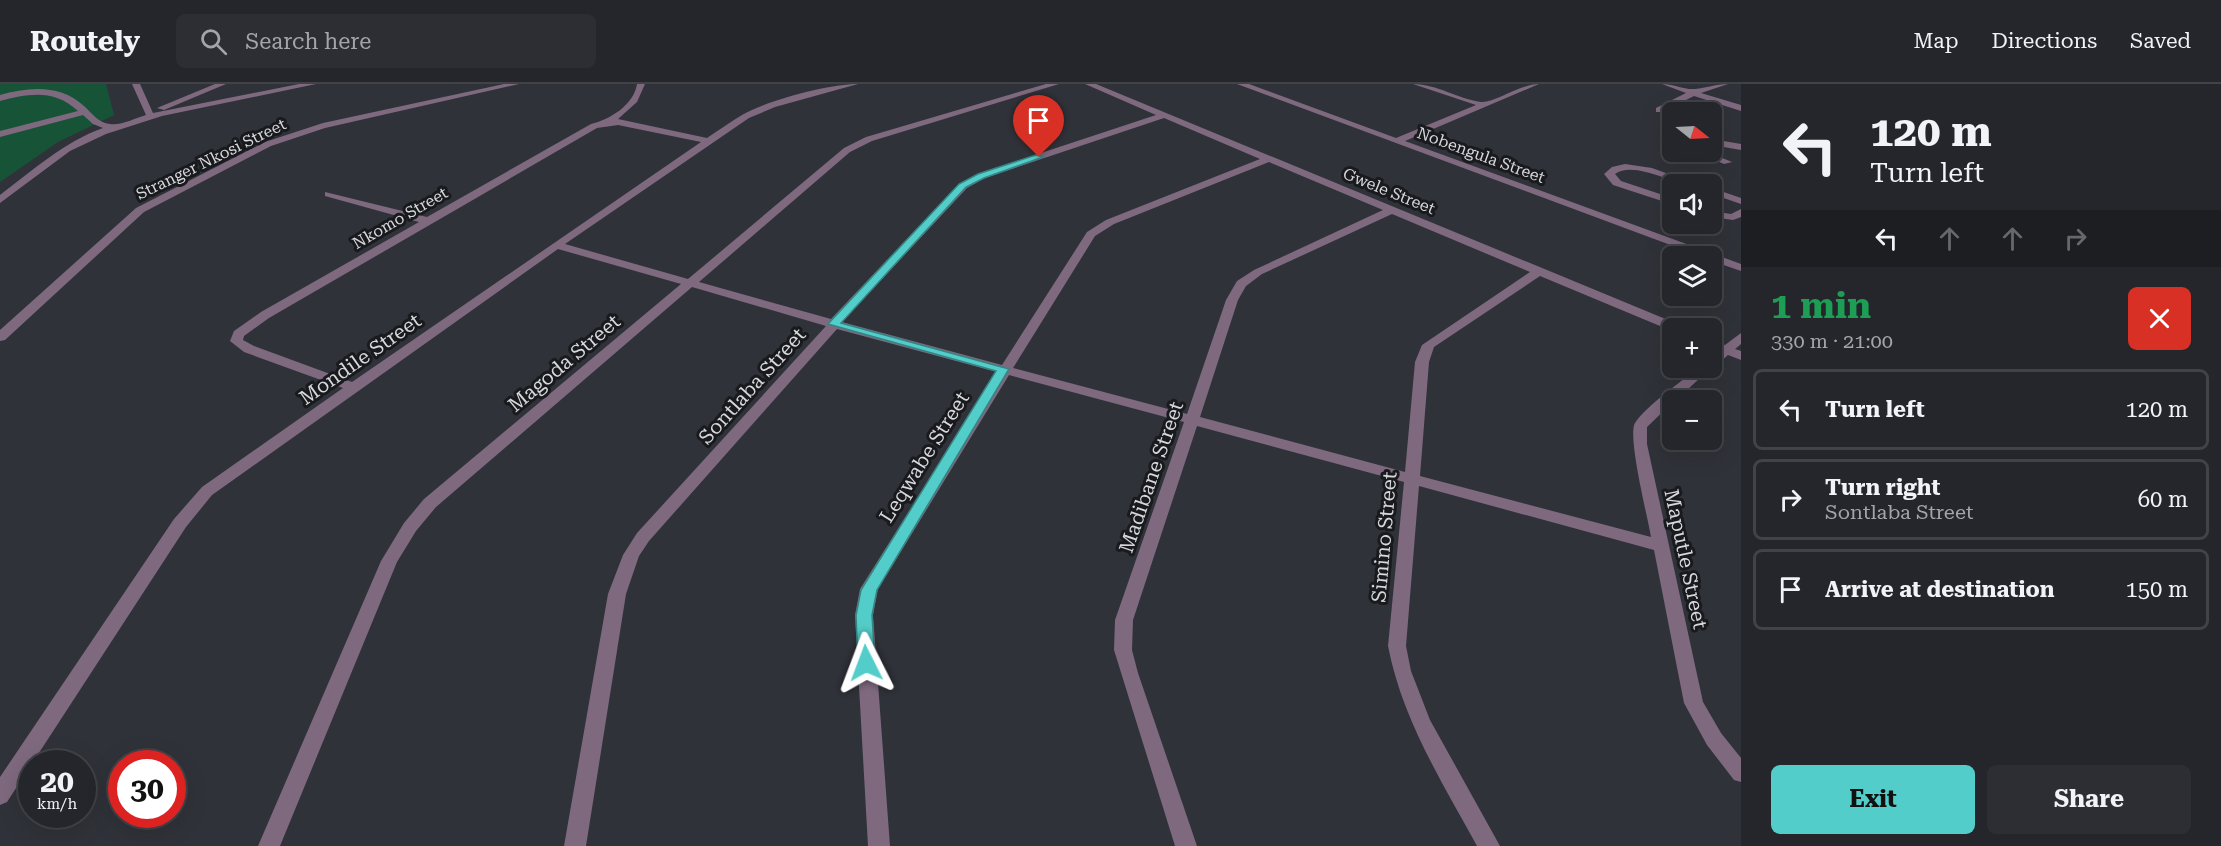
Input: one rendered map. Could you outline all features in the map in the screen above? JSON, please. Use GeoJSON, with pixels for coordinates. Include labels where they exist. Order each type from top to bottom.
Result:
{"type":"FeatureCollection","features":[{"type":"Feature","properties":{"kind":"street"},"geometry":{"type":"LineString","coordinates":[[19,84],[71,100],[96,125],[115,128]]}},
{"type":"Feature","properties":{"kind":"street"},"geometry":{"type":"LineString","coordinates":[[136,84],[150,115]]}},
{"type":"Feature","properties":{"kind":"street"},"geometry":{"type":"LineString","coordinates":[[0,200],[66,150],[222,84]]}},
{"type":"Feature","properties":{"kind":"street"},"geometry":{"type":"LineString","coordinates":[[150,115],[312,84]]}},
{"type":"Feature","properties":{"kind":"street","name":"Stranger Nkosi Street"},"geometry":{"type":"LineString","coordinates":[[0,338],[140,210],[268,144],[312,129],[515,84]]}},
{"type":"Feature","properties":{"kind":"street"},"geometry":{"type":"LineString","coordinates":[[609,122],[636,98],[641,90],[641,84]]}},
{"type":"Feature","properties":{"kind":"street","name":"Mondile Street"},"geometry":{"type":"LineString","coordinates":[[0,795],[194,506],[224,478],[708,141],[758,110],[854,84]]}},
{"type":"Feature","properties":{"kind":"street","name":"Magoda Street"},"geometry":{"type":"LineString","coordinates":[[269,846],[389,561],[410,527],[430,503],[834,159],[858,144],[1055,84]]}},
{"type":"Feature","properties":{"kind":"street","name":"Gwele Street"},"geometry":{"type":"LineString","coordinates":[[1089,84],[1662,322]]}},
{"type":"Feature","properties":{"kind":"street","name":"Nobengula Street"},"geometry":{"type":"LineString","coordinates":[[1241,84],[1681,246]]}},
{"type":"Feature","properties":{"kind":"street"},"geometry":{"type":"LineString","coordinates":[[1417,84],[1483,105]]}},
{"type":"Feature","properties":{"kind":"street"},"geometry":{"type":"LineString","coordinates":[[1397,141],[1535,84]]}},
{"type":"Feature","properties":{"kind":"street"},"geometry":{"type":"LineString","coordinates":[[1666,84],[1741,108]]}},
{"type":"Feature","properties":{"kind":"street"},"geometry":{"type":"LineString","coordinates":[[1659,110],[1694,92],[1724,84]]}},
{"type":"Feature","properties":{"kind":"street"},"geometry":{"type":"LineString","coordinates":[[0,98],[36,90]]}},
{"type":"Feature","properties":{"kind":"street"},"geometry":{"type":"LineString","coordinates":[[0,134],[84,112]]}},
{"type":"Feature","properties":{"kind":"street","name":"Sontlaba Street"},"geometry":{"type":"LineString","coordinates":[[575,846],[617,594],[631,555],[644,537],[957,190],[970,180],[1165,115]]}},
{"type":"Feature","properties":{"kind":"street","name":"Nkomo Street"},"geometry":{"type":"LineString","coordinates":[[352,387],[249,349],[236,341],[238,334],[265,315],[594,126],[609,122],[627,123],[708,141]]}},
{"type":"Feature","properties":{"kind":"street"},"geometry":{"type":"LineString","coordinates":[[1722,144],[1741,147]]}},
{"type":"Feature","properties":{"kind":"street","name":"Leqwabe Street"},"geometry":{"type":"LineString","coordinates":[[879,846],[864,640],[864,615],[869,590],[1003,369],[1091,234],[1110,222],[1269,159]]}},
{"type":"Feature","properties":{"kind":"street"},"geometry":{"type":"LineString","coordinates":[[1722,160],[1727,162]]}},
{"type":"Feature","properties":{"kind":"street"},"geometry":{"type":"LineString","coordinates":[[1662,176],[1630,167],[1618,167],[1609,174],[1617,183],[1662,198]]}},
{"type":"Feature","properties":{"kind":"street"},"geometry":{"type":"LineString","coordinates":[[329,194],[428,221]]}},
{"type":"Feature","properties":{"kind":"street"},"geometry":{"type":"LineString","coordinates":[[1722,194],[1741,201]]}},
{"type":"Feature","properties":{"kind":"street","name":"Madibane Street"},"geometry":{"type":"LineString","coordinates":[[1186,846],[1129,673],[1122,634],[1124,620],[1232,300],[1241,284],[1258,272],[1391,210]]}},
{"type":"Feature","properties":{"kind":"street"},"geometry":{"type":"LineString","coordinates":[[1722,215],[1733,217],[1741,212]]}},
{"type":"Feature","properties":{"kind":"street"},"geometry":{"type":"LineString","coordinates":[[556,245],[834,324],[1662,546]]}},
{"type":"Feature","properties":{"kind":"street","name":"Nobengula Street"},"geometry":{"type":"LineString","coordinates":[[1722,261],[1741,268]]}},
{"type":"Feature","properties":{"kind":"street","name":"Simino Street"},"geometry":{"type":"LineString","coordinates":[[1489,846],[1420,719],[1400,668],[1396,646],[1409,480],[1422,362],[1428,345],[1539,271]]}},
{"type":"Feature","properties":{"kind":"street"},"geometry":{"type":"LineString","coordinates":[[1722,353],[1741,338]]}},
{"type":"Feature","properties":{"kind":"street"},"geometry":{"type":"LineString","coordinates":[[1722,348],[1741,356]]}},
{"type":"Feature","properties":{"kind":"street","name":"Maputle Street"},"geometry":{"type":"LineString","coordinates":[[1694,378],[1640,426],[1640,444],[1694,703],[1714,739],[1741,773]]}},
{"type":"Feature","properties":{"kind":"green space"},"geometry":{"type":"Polygon","coordinates":[[[0,84],[106,84],[114,115],[58,142],[0,182],[0,84]]]}},
{"type":"Feature","properties":{"kind":"route"},"geometry":{"type":"LineString","coordinates":[[866,663],[864,615],[869,590],[880,567],[1003,369],[834,324],[957,190],[970,180],[1039,157]]}}]}
